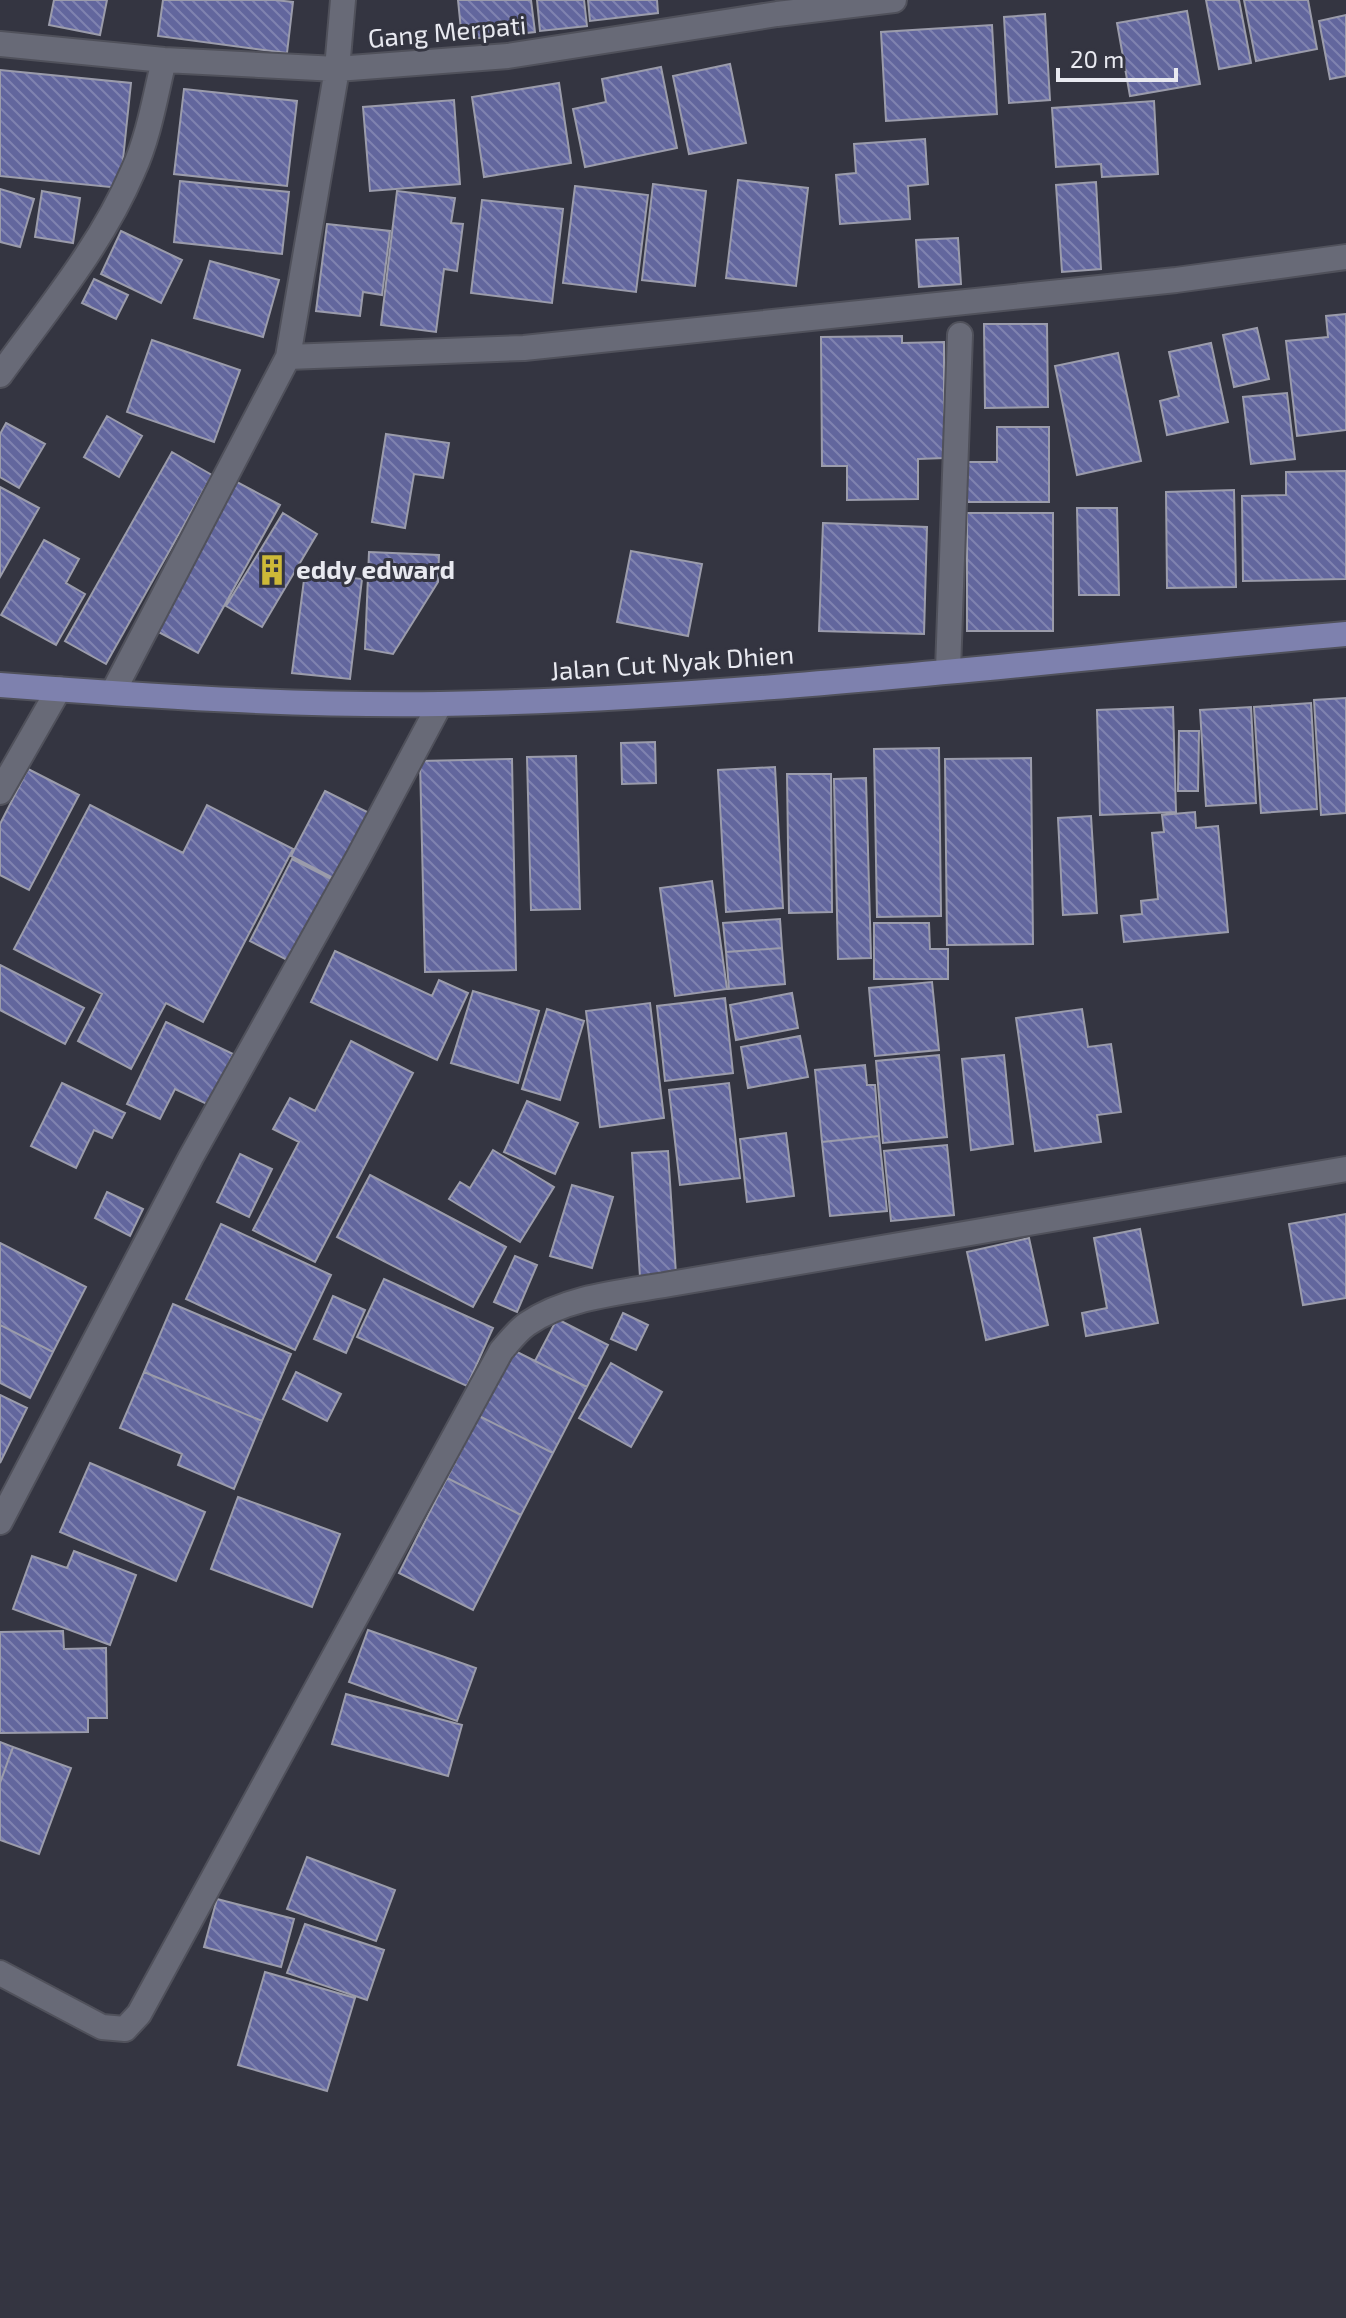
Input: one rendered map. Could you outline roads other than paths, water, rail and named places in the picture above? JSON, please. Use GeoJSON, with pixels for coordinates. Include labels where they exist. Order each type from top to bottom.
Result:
{"type":"FeatureCollection","features":[{"type":"Feature","properties":{"kind":"main road","name":"Jalan Cut Nyak Dhien"},"geometry":{"type":"LineString","coordinates":[[0,685],[280,701],[440,704],[681,693],[1346,634]]}},
{"type":"Feature","properties":{"kind":"street"},"geometry":{"type":"LineString","coordinates":[[113,692],[288,357],[337,69],[343,0]]}},
{"type":"Feature","properties":{"kind":"street","name":"Gang Merpati"},"geometry":{"type":"LineString","coordinates":[[0,44],[164,60],[337,69],[508,56],[777,14],[894,0]]}},
{"type":"Feature","properties":{"kind":"street"},"geometry":{"type":"LineString","coordinates":[[0,375],[98,238],[121,197],[143,145],[164,60]]}},
{"type":"Feature","properties":{"kind":"street"},"geometry":{"type":"LineString","coordinates":[[288,357],[524,348],[1176,280],[1346,257]]}},
{"type":"Feature","properties":{"kind":"street"},"geometry":{"type":"LineString","coordinates":[[948,670],[960,335]]}},
{"type":"Feature","properties":{"kind":"street"},"geometry":{"type":"LineString","coordinates":[[0,792],[59,689]]}},
{"type":"Feature","properties":{"kind":"street"},"geometry":{"type":"LineString","coordinates":[[0,1522],[191,1157],[440,704]]}},
{"type":"Feature","properties":{"kind":"street"},"geometry":{"type":"LineString","coordinates":[[0,1973],[102,2027],[125,2029],[139,2014],[501,1351],[524,1326],[548,1311],[576,1302],[676,1283],[1346,1169]]}},
{"type":"Feature","properties":{"kind":"place","name":"eddy edward"},"geometry":{"type":"Point","coordinates":[272,570]}}]}
